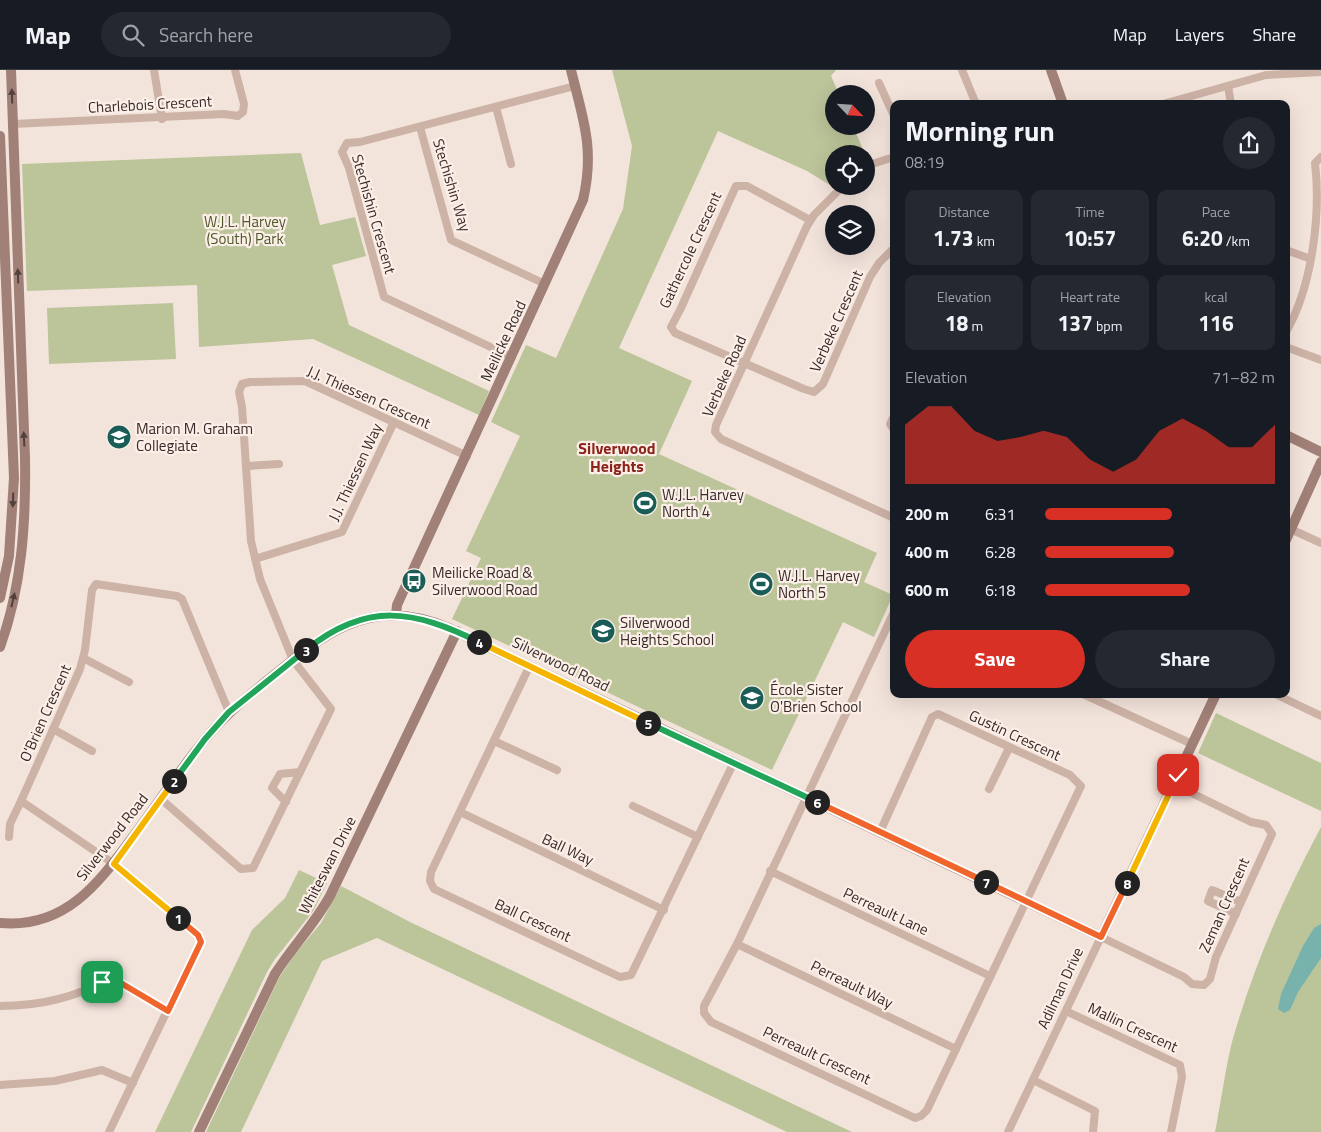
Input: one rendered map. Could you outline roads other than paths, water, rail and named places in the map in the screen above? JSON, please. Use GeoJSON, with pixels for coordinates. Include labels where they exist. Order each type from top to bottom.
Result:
{"type":"FeatureCollection","features":[{"type":"Feature","properties":{"kind":"street"},"geometry":{"type":"LineString","coordinates":[[0,647],[16,586],[25,520],[25,458],[11,70]]}},
{"type":"Feature","properties":{"kind":"street"},"geometry":{"type":"LineString","coordinates":[[154,70],[162,118]]}},
{"type":"Feature","properties":{"kind":"street","name":"Charlebois Crescent"},"geometry":{"type":"LineString","coordinates":[[13,124],[241,114],[244,104],[235,70]]}},
{"type":"Feature","properties":{"kind":"street","name":"Meilicke Road"},"geometry":{"type":"LineString","coordinates":[[396,615],[397,605],[583,200],[588,179],[588,136],[571,70]]}},
{"type":"Feature","properties":{"kind":"street"},"geometry":{"type":"LineString","coordinates":[[962,70],[974,100]]}},
{"type":"Feature","properties":{"kind":"street"},"geometry":{"type":"LineString","coordinates":[[1051,70],[1062,100]]}},
{"type":"Feature","properties":{"kind":"street"},"geometry":{"type":"LineString","coordinates":[[1177,100],[1266,75],[1321,72]]}},
{"type":"Feature","properties":{"kind":"street"},"geometry":{"type":"LineString","coordinates":[[879,83],[890,107]]}},
{"type":"Feature","properties":{"kind":"street","name":"Stechishin Crescent"},"geometry":{"type":"LineString","coordinates":[[512,357],[384,297],[349,168],[342,152],[347,143],[360,142],[496,108],[575,86]]}},
{"type":"Feature","properties":{"kind":"street"},"geometry":{"type":"LineString","coordinates":[[1228,86],[1230,100]]}},
{"type":"Feature","properties":{"kind":"street"},"geometry":{"type":"LineString","coordinates":[[496,108],[511,164]]}},
{"type":"Feature","properties":{"kind":"street","name":"Stechishin Way"},"geometry":{"type":"LineString","coordinates":[[420,127],[451,240],[545,284]]}},
{"type":"Feature","properties":{"kind":"street"},"geometry":{"type":"LineString","coordinates":[[0,136],[3,314],[14,478],[10,540],[0,598]]}},
{"type":"Feature","properties":{"kind":"street"},"geometry":{"type":"LineString","coordinates":[[1290,326],[1304,293],[1311,259],[1318,216],[1319,179],[1315,163],[1321,157]]}},
{"type":"Feature","properties":{"kind":"street"},"geometry":{"type":"LineString","coordinates":[[875,163],[890,158]]}},
{"type":"Feature","properties":{"kind":"street"},"geometry":{"type":"LineString","coordinates":[[1,180],[14,179]]}},
{"type":"Feature","properties":{"kind":"street","name":"Gathercole Crescent"},"geometry":{"type":"LineString","coordinates":[[744,362],[675,332],[671,327],[736,186],[747,186],[810,220]]}},
{"type":"Feature","properties":{"kind":"street","name":"Verbeke Road"},"geometry":{"type":"LineString","coordinates":[[834,195],[810,220],[716,425],[717,436],[890,516]]}},
{"type":"Feature","properties":{"kind":"street"},"geometry":{"type":"LineString","coordinates":[[1290,251],[1311,259]]}},
{"type":"Feature","properties":{"kind":"street","name":"Verbeke Crescent"},"geometry":{"type":"LineString","coordinates":[[744,362],[809,392],[818,389],[823,384],[874,270],[890,252]]}},
{"type":"Feature","properties":{"kind":"street"},"geometry":{"type":"LineString","coordinates":[[1290,348],[1321,360]]}},
{"type":"Feature","properties":{"kind":"street","name":"J.J. Thiessen Crescent"},"geometry":{"type":"LineString","coordinates":[[300,772],[331,709],[293,660],[260,579],[251,541],[247,466],[239,389],[244,383],[305,381],[467,456]]}},
{"type":"Feature","properties":{"kind":"street","name":"J.J. Thiessen Way"},"geometry":{"type":"LineString","coordinates":[[255,559],[342,532],[394,422]]}},
{"type":"Feature","properties":{"kind":"street"},"geometry":{"type":"LineString","coordinates":[[1290,437],[1321,452]]}},
{"type":"Feature","properties":{"kind":"street"},"geometry":{"type":"LineString","coordinates":[[1290,526],[1321,462]]}},
{"type":"Feature","properties":{"kind":"street"},"geometry":{"type":"LineString","coordinates":[[247,466],[279,464]]}},
{"type":"Feature","properties":{"kind":"street"},"geometry":{"type":"LineString","coordinates":[[1290,528],[1321,543]]}},
{"type":"Feature","properties":{"kind":"street","name":"O'Brien Crescent"},"geometry":{"type":"LineString","coordinates":[[9,837],[10,824],[72,690],[83,658],[92,590],[96,584],[177,596],[186,604],[229,712]]}},
{"type":"Feature","properties":{"kind":"street","name":"Silverwood Road"},"geometry":{"type":"LineString","coordinates":[[0,923],[27,922],[54,914],[86,895],[114,864],[205,739],[229,712],[293,660],[340,627],[359,620],[396,615],[431,620],[457,631],[733,764],[807,797],[1101,937]]}},
{"type":"Feature","properties":{"kind":"street","name":"Perreault Crescent"},"geometry":{"type":"LineString","coordinates":[[890,621],[737,944],[704,1006],[704,1013],[711,1022],[915,1118],[921,1116],[927,1110],[1026,901]]}},
{"type":"Feature","properties":{"kind":"street","name":"Whiteswan Drive"},"geometry":{"type":"LineString","coordinates":[[199,1132],[274,974],[285,957],[315,922],[330,896],[457,631]]}},
{"type":"Feature","properties":{"kind":"street"},"geometry":{"type":"LineString","coordinates":[[83,658],[129,682]]}},
{"type":"Feature","properties":{"kind":"street","name":"Ball Crescent"},"geometry":{"type":"LineString","coordinates":[[530,665],[431,872],[430,881],[434,889],[620,977],[631,975],[733,764]]}},
{"type":"Feature","properties":{"kind":"street"},"geometry":{"type":"LineString","coordinates":[[1092,698],[1192,744]]}},
{"type":"Feature","properties":{"kind":"street","name":"Adilman Drive"},"geometry":{"type":"LineString","coordinates":[[1008,1132],[1214,698]]}},
{"type":"Feature","properties":{"kind":"street"},"geometry":{"type":"LineString","coordinates":[[1283,698],[1321,716]]}},
{"type":"Feature","properties":{"kind":"street","name":"Gustin Crescent"},"geometry":{"type":"LineString","coordinates":[[880,832],[932,717],[938,714],[946,716],[1009,748],[1070,775],[1081,786],[1026,901]]}},
{"type":"Feature","properties":{"kind":"street"},"geometry":{"type":"LineString","coordinates":[[53,728],[92,751]]}},
{"type":"Feature","properties":{"kind":"street"},"geometry":{"type":"LineString","coordinates":[[494,741],[557,770]]}},
{"type":"Feature","properties":{"kind":"street"},"geometry":{"type":"LineString","coordinates":[[989,789],[1009,748]]}},
{"type":"Feature","properties":{"kind":"street"},"geometry":{"type":"LineString","coordinates":[[161,799],[238,867],[246,870],[253,868],[257,863],[300,772]]}},
{"type":"Feature","properties":{"kind":"street"},"geometry":{"type":"LineString","coordinates":[[286,802],[272,788],[280,774],[300,772]]}},
{"type":"Feature","properties":{"kind":"street","name":"Zeman Crescent"},"geometry":{"type":"LineString","coordinates":[[1101,937],[1199,986],[1210,979],[1214,962],[1271,839],[1270,829],[1266,825],[1251,822],[1173,784]]}},
{"type":"Feature","properties":{"kind":"street"},"geometry":{"type":"LineString","coordinates":[[20,801],[114,864],[200,937],[200,945],[109,1132]]}},
{"type":"Feature","properties":{"kind":"street"},"geometry":{"type":"LineString","coordinates":[[633,806],[698,837]]}},
{"type":"Feature","properties":{"kind":"street","name":"Ball Way"},"geometry":{"type":"LineString","coordinates":[[460,812],[664,910]]}},
{"type":"Feature","properties":{"kind":"street","name":"Perreault Lane"},"geometry":{"type":"LineString","coordinates":[[770,871],[990,976]]}},
{"type":"Feature","properties":{"kind":"street"},"geometry":{"type":"LineString","coordinates":[[1236,914],[1208,901],[1212,890],[1241,902]]}},
{"type":"Feature","properties":{"kind":"street","name":"Perreault Way"},"geometry":{"type":"LineString","coordinates":[[737,944],[956,1049]]}},
{"type":"Feature","properties":{"kind":"street"},"geometry":{"type":"LineString","coordinates":[[0,1006],[54,1000],[74,995],[108,979],[114,979],[168,1011]]}},
{"type":"Feature","properties":{"kind":"street","name":"Mallin Crescent"},"geometry":{"type":"LineString","coordinates":[[1066,1011],[1180,1065],[1182,1077],[1171,1132]]}},
{"type":"Feature","properties":{"kind":"street"},"geometry":{"type":"LineString","coordinates":[[0,1085],[46,1083],[102,1070],[133,1083]]}},
{"type":"Feature","properties":{"kind":"street"},"geometry":{"type":"LineString","coordinates":[[1033,1080],[1095,1111],[1093,1132]]}},
{"type":"Feature","properties":{"kind":"water"},"geometry":{"type":"Polygon","coordinates":[[[1321,924],[1321,958],[1298,992],[1290,1010],[1284,1013],[1278,1009],[1281,994],[1303,946],[1314,928],[1321,924]]]}},
{"type":"Feature","properties":{"kind":"place","name":"Marion M. Graham Collegiate"},"geometry":{"type":"Point","coordinates":[119,437]}},
{"type":"Feature","properties":{"kind":"place","name":"W.J.L. Harvey North 4"},"geometry":{"type":"Point","coordinates":[645,503]}},
{"type":"Feature","properties":{"kind":"place","name":"Meilicke Road & Silverwood Road"},"geometry":{"type":"Point","coordinates":[414,581]}},
{"type":"Feature","properties":{"kind":"place","name":"W.J.L. Harvey North 5"},"geometry":{"type":"Point","coordinates":[761,584]}},
{"type":"Feature","properties":{"kind":"place","name":"Silverwood Heights School"},"geometry":{"type":"Point","coordinates":[603,631]}},
{"type":"Feature","properties":{"kind":"place","name":"École Sister O'Brien School"},"geometry":{"type":"Point","coordinates":[752,698]}},
{"type":"Feature","properties":{"kind":"district","name":"Silverwood Heights"},"geometry":{"type":"Point","coordinates":[617,457]}},
{"type":"Feature","properties":{"kind":"park label","name":"W.J.L. Harvey (South) Park"},"geometry":{"type":"Point","coordinates":[245,230]}}]}
